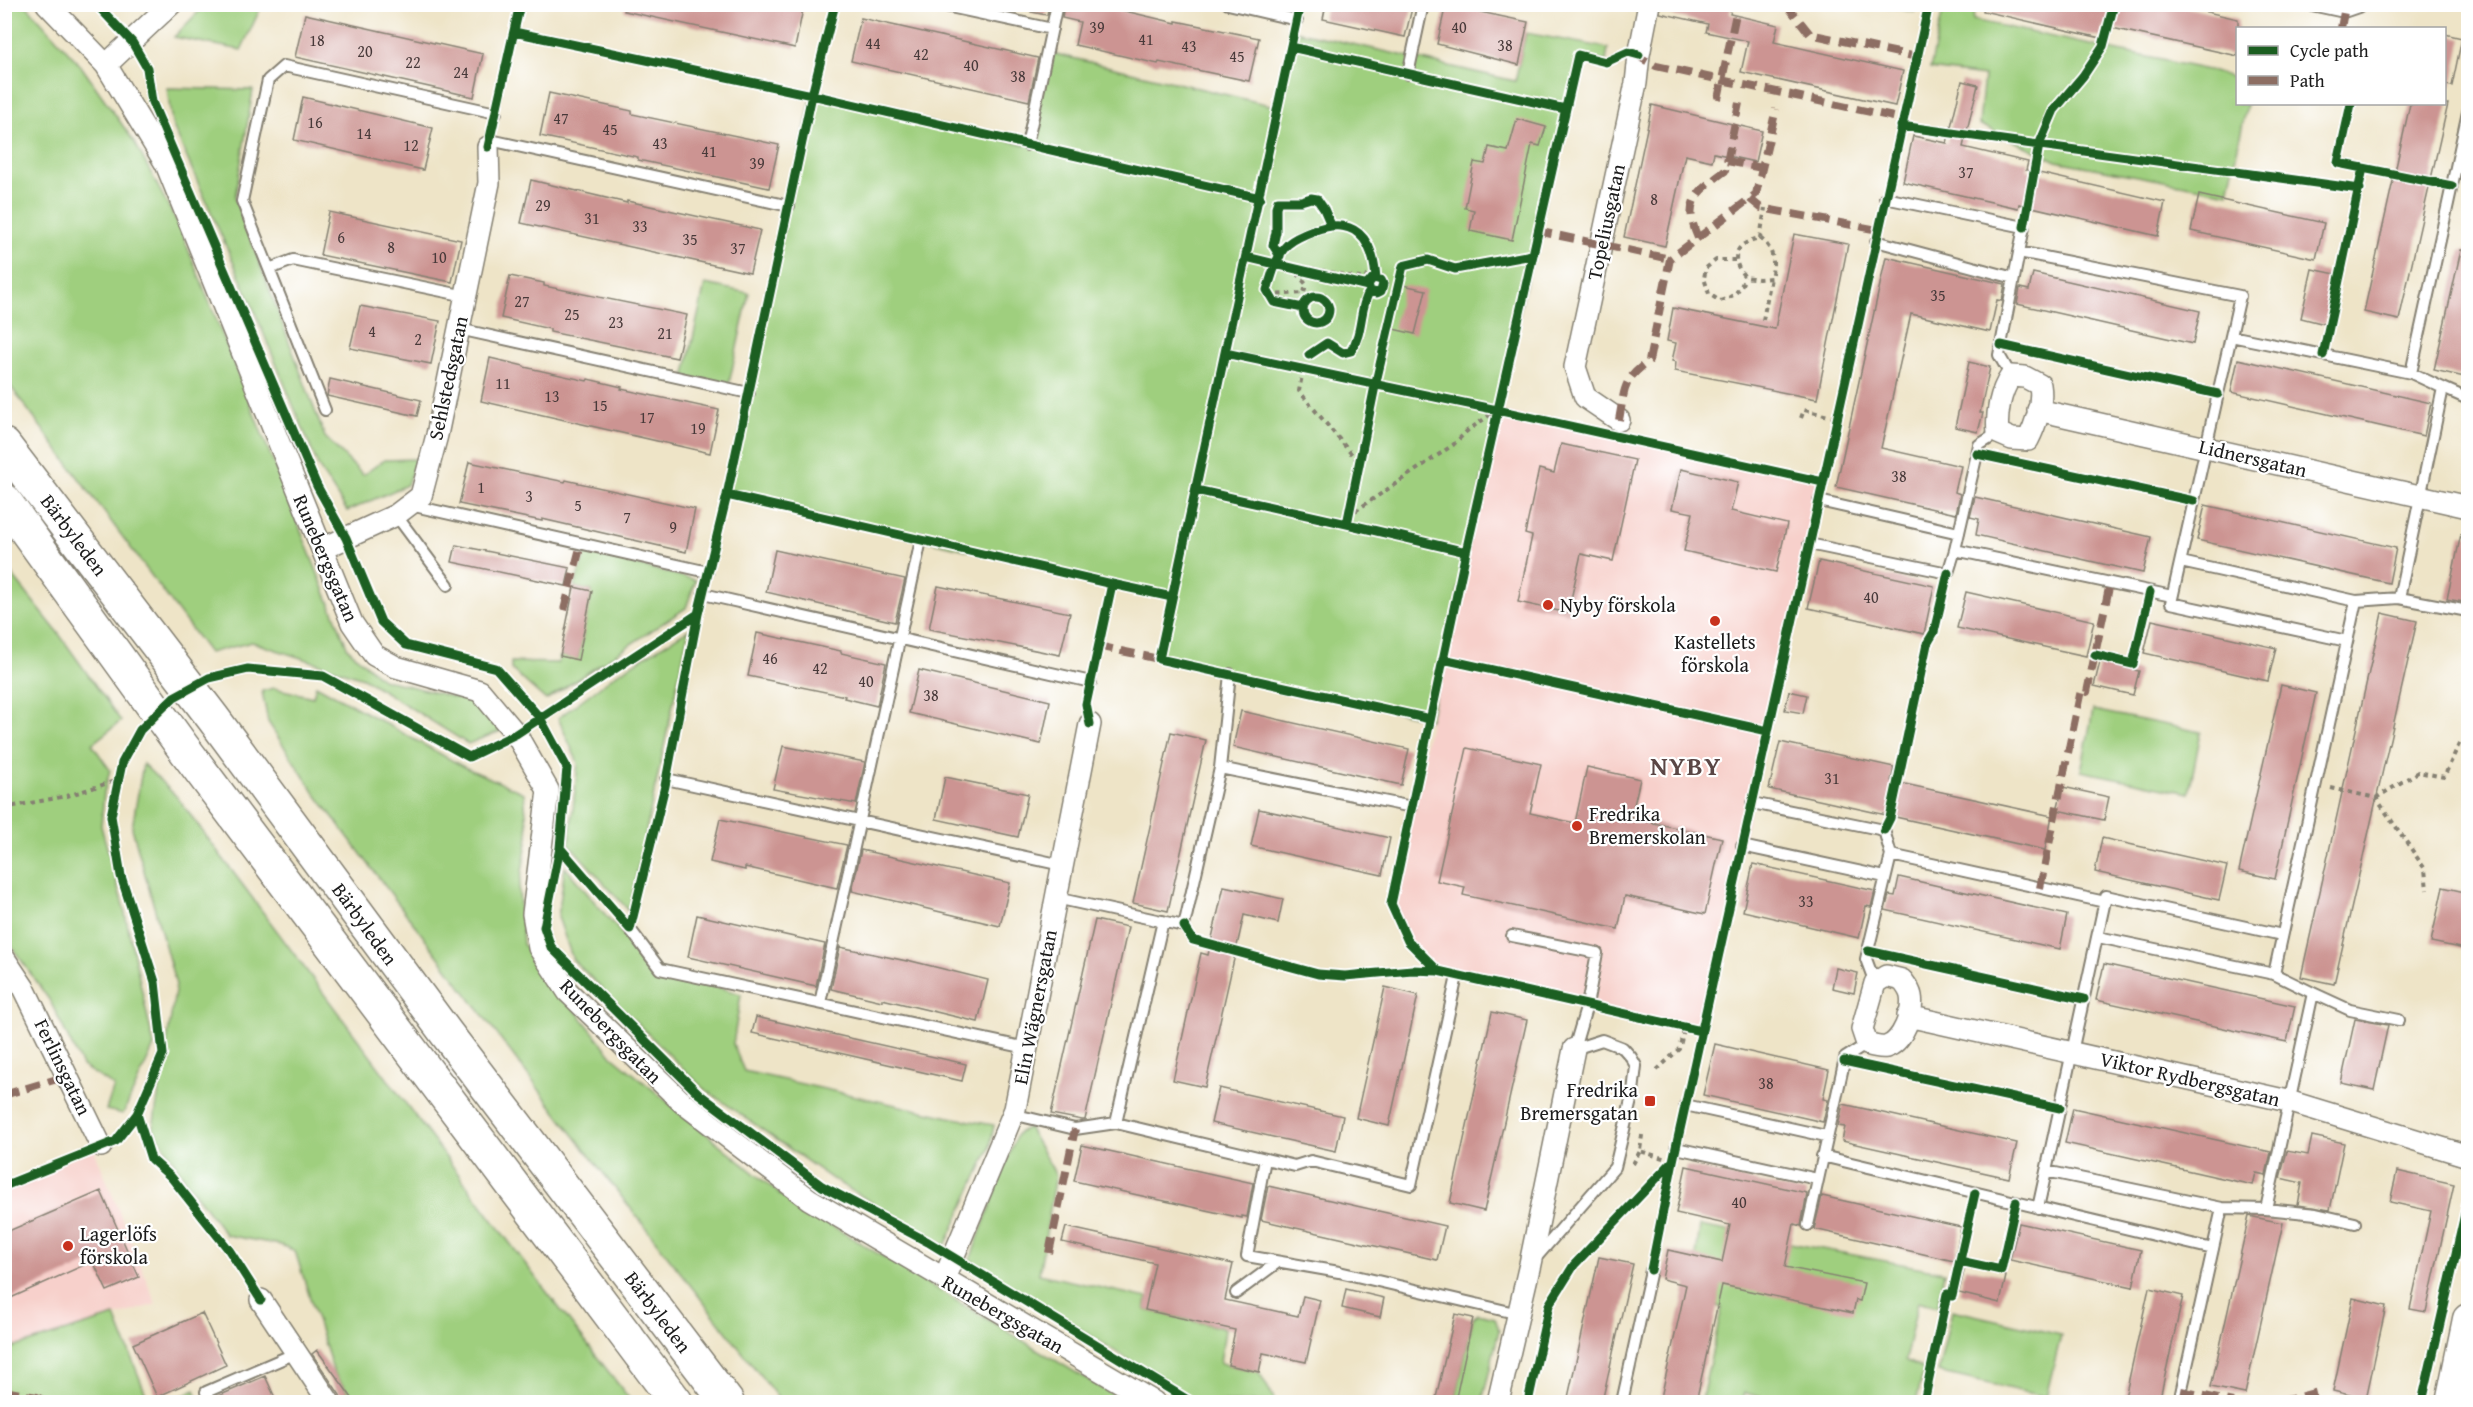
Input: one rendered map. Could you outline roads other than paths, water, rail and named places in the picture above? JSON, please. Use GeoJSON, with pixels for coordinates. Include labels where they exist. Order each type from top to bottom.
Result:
{"type":"FeatureCollection","features":[{"type":"Feature","properties":{"kind":"main road","name":"Bärbyleden"},"geometry":{"type":"LineString","coordinates":[[4,444],[213,718],[446,1033],[728,1402]]}},
{"type":"Feature","properties":{"kind":"main road","name":"Bärbyleden"},"geometry":{"type":"LineString","coordinates":[[4,500],[182,746],[676,1402]]}},
{"type":"Feature","properties":{"kind":"street","name":"Runebergsgatan"},"geometry":{"type":"LineString","coordinates":[[47,4],[106,65],[166,164],[352,623],[374,655],[396,667],[480,692],[516,734],[549,790],[533,914],[539,948],[568,992],[683,1103],[809,1199],[1154,1402]]}},
{"type":"Feature","properties":{"kind":"street"},"geometry":{"type":"LineString","coordinates":[[106,65],[171,4]]}},
{"type":"Feature","properties":{"kind":"street","name":"Topeliusgatan"},"geometry":{"type":"LineString","coordinates":[[1619,420],[1585,397],[1575,367],[1636,83],[1649,4]]}},
{"type":"Feature","properties":{"kind":"street","name":"Sehlstedsgatan"},"geometry":{"type":"LineString","coordinates":[[403,510],[421,496],[437,435],[489,183],[489,144]]}},
{"type":"Feature","properties":{"kind":"street"},"geometry":{"type":"LineString","coordinates":[[2011,376],[2025,377],[2040,385],[2038,410],[2034,428],[2028,440],[2012,439],[1998,433],[1997,420],[2004,385],[2011,376]]}},
{"type":"Feature","properties":{"kind":"street","name":"Lidnersgatan"},"geometry":{"type":"LineString","coordinates":[[2038,410],[2469,507]]}},
{"type":"Feature","properties":{"kind":"street"},"geometry":{"type":"LineString","coordinates":[[322,549],[403,510]]}},
{"type":"Feature","properties":{"kind":"street","name":"Elin Wägnersgatan"},"geometry":{"type":"LineString","coordinates":[[944,1279],[1012,1114],[1090,724]]}},
{"type":"Feature","properties":{"kind":"street","name":"Ferlinsgatan"},"geometry":{"type":"LineString","coordinates":[[4,958],[24,988],[101,1146]]}},
{"type":"Feature","properties":{"kind":"street"},"geometry":{"type":"LineString","coordinates":[[1886,976],[1902,980],[1912,998],[1908,1016],[1900,1039],[1895,1043],[1880,1048],[1867,1044],[1862,1029],[1875,983],[1886,976]]}},
{"type":"Feature","properties":{"kind":"street","name":"Viktor Rydbergsgatan"},"geometry":{"type":"LineString","coordinates":[[1908,1016],[2288,1101],[2469,1156]]}},
{"type":"Feature","properties":{"kind":"street"},"geometry":{"type":"LineString","coordinates":[[1498,1402],[1530,1264],[1574,1049]]}},
{"type":"Feature","properties":{"kind":"street"},"geometry":{"type":"LineString","coordinates":[[261,1300],[329,1402]]}},
{"type":"Feature","properties":{"kind":"street"},"geometry":{"type":"LineString","coordinates":[[2451,1402],[2469,1319]]}},
{"type":"Feature","properties":{"kind":"lane"},"geometry":{"type":"LineString","coordinates":[[936,4],[1052,29]]}},
{"type":"Feature","properties":{"kind":"lane"},"geometry":{"type":"LineString","coordinates":[[1027,145],[1058,4]]}},
{"type":"Feature","properties":{"kind":"lane"},"geometry":{"type":"LineString","coordinates":[[1228,4],[1297,20]]}},
{"type":"Feature","properties":{"kind":"lane"},"geometry":{"type":"LineString","coordinates":[[1408,74],[1423,4]]}},
{"type":"Feature","properties":{"kind":"lane"},"geometry":{"type":"LineString","coordinates":[[2307,4],[2344,12],[2367,4]]}},
{"type":"Feature","properties":{"kind":"lane"},"geometry":{"type":"LineString","coordinates":[[325,410],[242,201],[268,80],[284,66],[496,113]]}},
{"type":"Feature","properties":{"kind":"lane"},"geometry":{"type":"LineString","coordinates":[[2411,373],[2469,112]]}},
{"type":"Feature","properties":{"kind":"lane"},"geometry":{"type":"LineString","coordinates":[[489,144],[789,206]]}},
{"type":"Feature","properties":{"kind":"lane"},"geometry":{"type":"LineString","coordinates":[[1885,198],[2024,227],[2000,355],[2011,376]]}},
{"type":"Feature","properties":{"kind":"lane"},"geometry":{"type":"LineString","coordinates":[[1876,241],[2014,278]]}},
{"type":"Feature","properties":{"kind":"lane"},"geometry":{"type":"LineString","coordinates":[[2019,252],[2240,296],[2171,603],[2347,640]]}},
{"type":"Feature","properties":{"kind":"lane"},"geometry":{"type":"LineString","coordinates":[[269,268],[293,260],[466,296]]}},
{"type":"Feature","properties":{"kind":"lane"},"geometry":{"type":"LineString","coordinates":[[459,329],[749,393]]}},
{"type":"Feature","properties":{"kind":"lane"},"geometry":{"type":"LineString","coordinates":[[2231,336],[2411,373],[2469,399]]}},
{"type":"Feature","properties":{"kind":"lane"},"geometry":{"type":"LineString","coordinates":[[2399,598],[2443,388]]}},
{"type":"Feature","properties":{"kind":"lane"},"geometry":{"type":"LineString","coordinates":[[1809,544],[1948,573],[1979,445],[1998,433]]}},
{"type":"Feature","properties":{"kind":"lane"},"geometry":{"type":"LineString","coordinates":[[1819,501],[1959,533]]}},
{"type":"Feature","properties":{"kind":"lane"},"geometry":{"type":"LineString","coordinates":[[403,510],[708,572]]}},
{"type":"Feature","properties":{"kind":"lane"},"geometry":{"type":"LineString","coordinates":[[403,510],[448,585]]}},
{"type":"Feature","properties":{"kind":"lane"},"geometry":{"type":"LineString","coordinates":[[820,1003],[921,540]]}},
{"type":"Feature","properties":{"kind":"lane"},"geometry":{"type":"LineString","coordinates":[[1955,550],[2172,596]]}},
{"type":"Feature","properties":{"kind":"lane"},"geometry":{"type":"LineString","coordinates":[[2181,562],[2356,601],[2399,598],[2469,611]]}},
{"type":"Feature","properties":{"kind":"lane"},"geometry":{"type":"LineString","coordinates":[[703,594],[1091,682]]}},
{"type":"Feature","properties":{"kind":"lane"},"geometry":{"type":"LineString","coordinates":[[2274,974],[2356,601]]}},
{"type":"Feature","properties":{"kind":"lane"},"geometry":{"type":"LineString","coordinates":[[1056,898],[1184,926],[1220,768],[1230,675]]}},
{"type":"Feature","properties":{"kind":"lane"},"geometry":{"type":"LineString","coordinates":[[1220,768],[1412,807]]}},
{"type":"Feature","properties":{"kind":"lane"},"geometry":{"type":"LineString","coordinates":[[666,779],[1062,865]]}},
{"type":"Feature","properties":{"kind":"lane"},"geometry":{"type":"LineString","coordinates":[[1752,803],[1884,830],[1891,855],[1866,959],[1875,983]]}},
{"type":"Feature","properties":{"kind":"lane"},"geometry":{"type":"LineString","coordinates":[[1742,846],[1885,876]]}},
{"type":"Feature","properties":{"kind":"lane"},"geometry":{"type":"LineString","coordinates":[[1891,855],[2105,902]]}},
{"type":"Feature","properties":{"kind":"lane"},"geometry":{"type":"LineString","coordinates":[[2038,1208],[2106,896],[2282,935]]}},
{"type":"Feature","properties":{"kind":"lane"},"geometry":{"type":"LineString","coordinates":[[1116,1123],[1163,921]]}},
{"type":"Feature","properties":{"kind":"lane"},"geometry":{"type":"LineString","coordinates":[[630,929],[660,969],[1027,1048]]}},
{"type":"Feature","properties":{"kind":"lane"},"geometry":{"type":"LineString","coordinates":[[1512,936],[1597,953],[1587,1005],[1574,1049]]}},
{"type":"Feature","properties":{"kind":"lane"},"geometry":{"type":"LineString","coordinates":[[2098,937],[2274,974],[2350,1010],[2399,1020]]}},
{"type":"Feature","properties":{"kind":"lane"},"geometry":{"type":"LineString","coordinates":[[1012,1114],[1075,1129],[1116,1123],[1295,1167],[1311,1161],[1411,1185],[1457,976]]}},
{"type":"Feature","properties":{"kind":"lane"},"geometry":{"type":"LineString","coordinates":[[2266,1209],[2313,993]]}},
{"type":"Feature","properties":{"kind":"lane"},"geometry":{"type":"LineString","coordinates":[[1530,1264],[1615,1167],[1633,1092],[1635,1066],[1623,1048],[1602,1040],[1574,1049]]}},
{"type":"Feature","properties":{"kind":"lane"},"geometry":{"type":"LineString","coordinates":[[1808,1225],[1845,1058],[1867,1044]]}},
{"type":"Feature","properties":{"kind":"lane"},"geometry":{"type":"LineString","coordinates":[[1685,1105],[1826,1136]]}},
{"type":"Feature","properties":{"kind":"lane"},"geometry":{"type":"LineString","coordinates":[[1676,1148],[1817,1179]]}},
{"type":"Feature","properties":{"kind":"lane"},"geometry":{"type":"LineString","coordinates":[[1822,1156],[2213,1249]]}},
{"type":"Feature","properties":{"kind":"lane"},"geometry":{"type":"LineString","coordinates":[[1265,1159],[1247,1256],[1338,1272],[1519,1314]]}},
{"type":"Feature","properties":{"kind":"lane"},"geometry":{"type":"LineString","coordinates":[[2046,1170],[2222,1208],[2266,1209],[2316,1214],[2355,1222]]}},
{"type":"Feature","properties":{"kind":"lane"},"geometry":{"type":"LineString","coordinates":[[2179,1402],[2222,1208]]}},
{"type":"Feature","properties":{"kind":"lane"},"geometry":{"type":"LineString","coordinates":[[1236,1293],[1278,1262]]}},
{"type":"Feature","properties":{"kind":"lane"},"geometry":{"type":"LineString","coordinates":[[1622,1402],[1651,1270]]}},
{"type":"Feature","properties":{"kind":"lane"},"geometry":{"type":"LineString","coordinates":[[210,1402],[206,1392],[297,1353]]}},
{"type":"Feature","properties":{"kind":"place","name":"Nyby förskola"},"geometry":{"type":"Point","coordinates":[1548,605]}},
{"type":"Feature","properties":{"kind":"place","name":"Kastellets förskola"},"geometry":{"type":"Point","coordinates":[1715,621]}},
{"type":"Feature","properties":{"kind":"place","name":"Fredrika Bremerskolan"},"geometry":{"type":"Point","coordinates":[1577,826]}},
{"type":"Feature","properties":{"kind":"place","name":"Fredrika Bremersgatan"},"geometry":{"type":"Point","coordinates":[1650,1101]}},
{"type":"Feature","properties":{"kind":"place","name":"Lagerlöfs förskola"},"geometry":{"type":"Point","coordinates":[68,1246]}},
{"type":"Feature","properties":{"kind":"district","name":"NYBY"},"geometry":{"type":"Point","coordinates":[1686,766]}}]}
